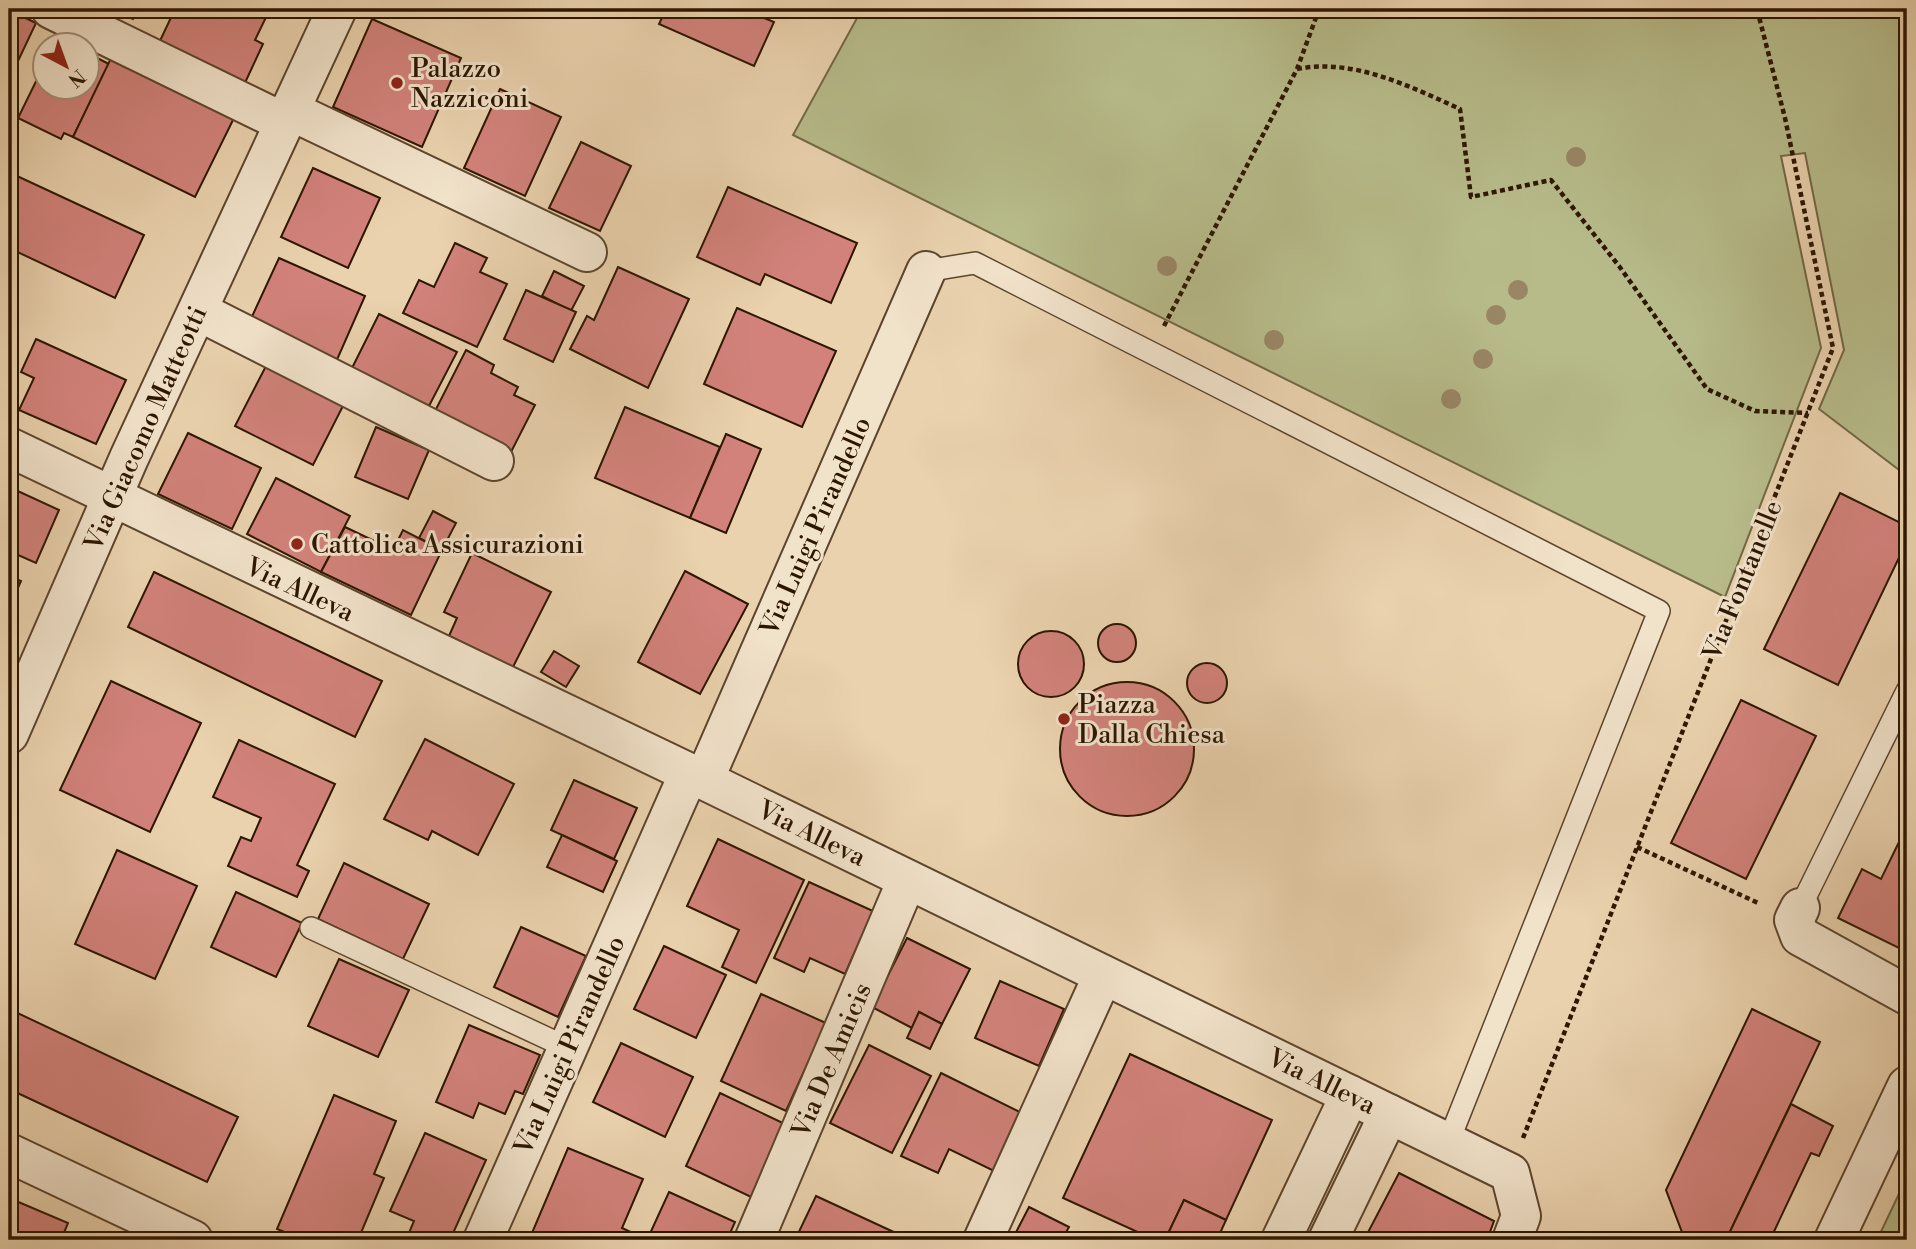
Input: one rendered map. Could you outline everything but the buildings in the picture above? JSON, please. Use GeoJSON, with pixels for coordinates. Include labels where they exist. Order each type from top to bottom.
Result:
{"type":"FeatureCollection","features":[{"type":"Feature","properties":{"kind":"street"},"geometry":{"type":"LineString","coordinates":[[51,9],[587,252]]}},
{"type":"Feature","properties":{"kind":"street","name":"Via Giacomo Matteotti"},"geometry":{"type":"LineString","coordinates":[[9,734],[112,497],[337,9]]}},
{"type":"Feature","properties":{"kind":"street","name":"Via Luigi Pirandello"},"geometry":{"type":"LineString","coordinates":[[483,1240],[568,1048],[696,777],[926,271]]}},
{"type":"Feature","properties":{"kind":"street"},"geometry":{"type":"LineString","coordinates":[[198,311],[494,461]]}},
{"type":"Feature","properties":{"kind":"street","name":"Via Alleva"},"geometry":{"type":"LineString","coordinates":[[9,447],[1510,1173],[1521,1216],[1512,1240]]}},
{"type":"Feature","properties":{"kind":"street","name":"Via De Amicis"},"geometry":{"type":"LineString","coordinates":[[754,1240],[907,880]]}},
{"type":"Feature","properties":{"kind":"street"},"geometry":{"type":"LineString","coordinates":[[1797,914],[1800,936],[1907,995]]}},
{"type":"Feature","properties":{"kind":"street"},"geometry":{"type":"LineString","coordinates":[[983,1240],[1103,975]]}},
{"type":"Feature","properties":{"kind":"street"},"geometry":{"type":"LineString","coordinates":[[1834,1240],[1907,1086]]}},
{"type":"Feature","properties":{"kind":"street"},"geometry":{"type":"LineString","coordinates":[[1281,1240],[1350,1095]]}},
{"type":"Feature","properties":{"kind":"street"},"geometry":{"type":"LineString","coordinates":[[1328,1240],[1389,1114]]}},
{"type":"Feature","properties":{"kind":"street"},"geometry":{"type":"LineString","coordinates":[[9,1153],[193,1240]]}},
{"type":"Feature","properties":{"kind":"lane"},"geometry":{"type":"LineString","coordinates":[[926,271],[975,263],[1150,351],[1495,534],[1659,611],[1448,1143]]}},
{"type":"Feature","properties":{"kind":"lane"},"geometry":{"type":"LineString","coordinates":[[1797,914],[1907,691]]}},
{"type":"Feature","properties":{"kind":"lane"},"geometry":{"type":"LineString","coordinates":[[311,928],[568,1048]]}},
{"type":"Feature","properties":{"kind":"path"},"geometry":{"type":"LineString","coordinates":[[1150,351],[1297,69],[1317,15],[1316,9]]}},
{"type":"Feature","properties":{"kind":"path","name":"Via Fontanelle"},"geometry":{"type":"LineString","coordinates":[[1524,1135],[1833,348],[1785,118],[1757,9]]}},
{"type":"Feature","properties":{"kind":"path"},"geometry":{"type":"LineString","coordinates":[[1297,69],[1319,64],[1388,77],[1460,109],[1471,197],[1551,180],[1619,266],[1707,389],[1755,411],[1808,413]]}},
{"type":"Feature","properties":{"kind":"path"},"geometry":{"type":"LineString","coordinates":[[1637,847],[1797,914]]}},
{"type":"Feature","properties":{"kind":"green space"},"geometry":{"type":"Polygon","coordinates":[[[862,9],[1907,9],[1907,476],[1819,409],[1844,350],[1805,153],[1781,156],[1821,348],[1725,597],[793,135],[862,9]]]}},
{"type":"Feature","properties":{"kind":"green space"},"geometry":{"type":"Polygon","coordinates":[[[1907,1177],[1907,1240],[1877,1240],[1907,1177]]]}},
{"type":"Feature","properties":{"kind":"place","name":"Palazzo Nazziconi"},"geometry":{"type":"Point","coordinates":[397,83]}},
{"type":"Feature","properties":{"kind":"place","name":"Cattolica Assicurazioni"},"geometry":{"type":"Point","coordinates":[297,544]}},
{"type":"Feature","properties":{"kind":"place","name":"Piazza Dalla Chiesa"},"geometry":{"type":"Point","coordinates":[1064,719]}}]}
